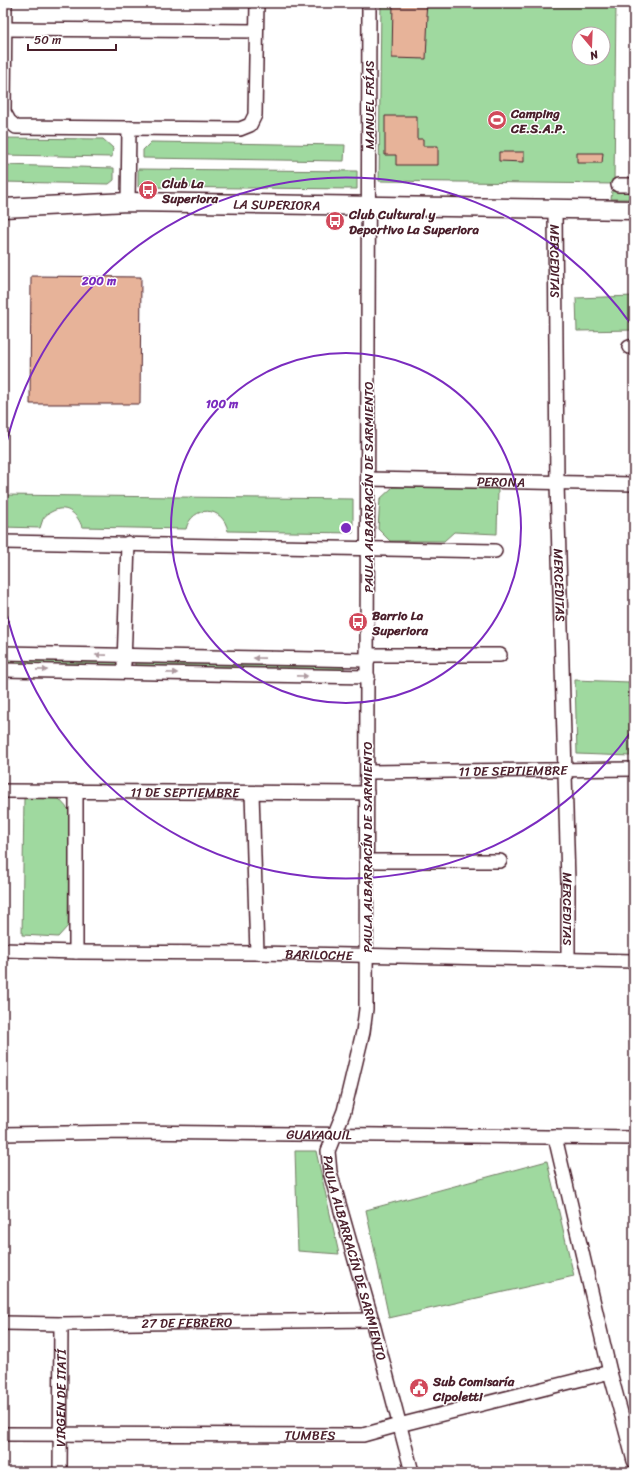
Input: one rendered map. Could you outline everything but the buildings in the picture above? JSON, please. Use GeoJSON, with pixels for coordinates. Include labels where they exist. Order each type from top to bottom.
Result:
{"type":"FeatureCollection","features":[{"type":"Feature","properties":{"kind":"main road","name":"LA SUPERIORA"},"geometry":{"type":"LineString","coordinates":[[3,198],[120,202],[634,210]]}},
{"type":"Feature","properties":{"kind":"main road","name":"LA SUPERIORA"},"geometry":{"type":"LineString","coordinates":[[3,208],[120,202]]}},
{"type":"Feature","properties":{"kind":"street"},"geometry":{"type":"LineString","coordinates":[[6,3],[4,112],[9,121],[16,127],[240,129],[250,125],[255,115],[257,3]]}},
{"type":"Feature","properties":{"kind":"street","name":"MANUEL FRÍAS"},"geometry":{"type":"LineString","coordinates":[[368,206],[369,3]]}},
{"type":"Feature","properties":{"kind":"street"},"geometry":{"type":"LineString","coordinates":[[5,29],[256,31]]}},
{"type":"Feature","properties":{"kind":"street"},"geometry":{"type":"LineString","coordinates":[[120,202],[130,128]]}},
{"type":"Feature","properties":{"kind":"street"},"geometry":{"type":"LineString","coordinates":[[618,185],[634,185]]}},
{"type":"Feature","properties":{"kind":"street","name":"PAULA ALBARRACÍN DE SARMIENTO"},"geometry":{"type":"LineString","coordinates":[[368,206],[366,1009],[363,1032],[344,1111],[328,1151],[330,1172],[372,1320],[412,1472]]}},
{"type":"Feature","properties":{"kind":"street","name":"MERCEDITAS"},"geometry":{"type":"LineString","coordinates":[[555,209],[557,483],[565,770],[568,960]]}},
{"type":"Feature","properties":{"kind":"street","name":"PERONA"},"geometry":{"type":"LineString","coordinates":[[368,478],[634,484]]}},
{"type":"Feature","properties":{"kind":"street"},"geometry":{"type":"LineString","coordinates":[[3,542],[128,543],[368,550],[495,551]]}},
{"type":"Feature","properties":{"kind":"street"},"geometry":{"type":"LineString","coordinates":[[124,672],[128,543]]}},
{"type":"Feature","properties":{"kind":"street"},"geometry":{"type":"LineString","coordinates":[[3,653],[124,656],[368,658],[500,654]]}},
{"type":"Feature","properties":{"kind":"street"},"geometry":{"type":"LineString","coordinates":[[3,670],[368,677]]}},
{"type":"Feature","properties":{"kind":"street","name":"11 DE SEPTIEMBRE"},"geometry":{"type":"LineString","coordinates":[[367,772],[634,769]]}},
{"type":"Feature","properties":{"kind":"street","name":"11 DE SEPTIEMBRE"},"geometry":{"type":"LineString","coordinates":[[3,791],[367,793]]}},
{"type":"Feature","properties":{"kind":"street"},"geometry":{"type":"LineString","coordinates":[[76,792],[76,952]]}},
{"type":"Feature","properties":{"kind":"street"},"geometry":{"type":"LineString","coordinates":[[252,793],[257,952]]}},
{"type":"Feature","properties":{"kind":"street"},"geometry":{"type":"LineString","coordinates":[[367,861],[500,861]]}},
{"type":"Feature","properties":{"kind":"street","name":"BARILOCHE"},"geometry":{"type":"LineString","coordinates":[[3,950],[76,952],[257,952],[367,956],[634,961]]}},
{"type":"Feature","properties":{"kind":"street","name":"GUAYAQUIL"},"geometry":{"type":"LineString","coordinates":[[3,1134],[128,1132],[335,1133],[634,1138]]}},
{"type":"Feature","properties":{"kind":"street"},"geometry":{"type":"LineString","coordinates":[[555,1137],[610,1372],[634,1461]]}},
{"type":"Feature","properties":{"kind":"street","name":"27 DE FEBRERO"},"geometry":{"type":"LineString","coordinates":[[3,1323],[61,1324],[372,1320]]}},
{"type":"Feature","properties":{"kind":"street","name":"VIRGEN DE ITATÍ"},"geometry":{"type":"LineString","coordinates":[[60,1472],[61,1324]]}},
{"type":"Feature","properties":{"kind":"street","name":"TUMBES"},"geometry":{"type":"LineString","coordinates":[[3,1434],[363,1435],[610,1372]]}},
{"type":"Feature","properties":{"kind":"green space","name":"Camping CE.S.A.P."},"geometry":{"type":"Polygon","coordinates":[[[381,3],[616,3],[614,184],[379,181],[381,3]]]}},
{"type":"Feature","properties":{"kind":"green space"},"geometry":{"type":"Polygon","coordinates":[[[3,138],[103,139],[113,148],[112,157],[3,155],[3,138]]]}},
{"type":"Feature","properties":{"kind":"green space"},"geometry":{"type":"Polygon","coordinates":[[[151,142],[345,145],[344,161],[143,158],[143,150],[151,142]]]}},
{"type":"Feature","properties":{"kind":"green space"},"geometry":{"type":"Polygon","coordinates":[[[3,165],[114,168],[114,180],[109,184],[3,182],[3,165]]]}},
{"type":"Feature","properties":{"kind":"green space"},"geometry":{"type":"Polygon","coordinates":[[[138,169],[357,171],[357,189],[138,187],[138,169]]]}},
{"type":"Feature","properties":{"kind":"green space"},"geometry":{"type":"Polygon","coordinates":[[[612,191],[634,191],[634,199],[611,199],[612,191]]]}},
{"type":"Feature","properties":{"kind":"green space"},"geometry":{"type":"Polygon","coordinates":[[[634,296],[634,330],[577,331],[576,298],[634,296]]]}},
{"type":"Feature","properties":{"kind":"green space"},"geometry":{"type":"Polygon","coordinates":[[[393,487],[496,488],[498,490],[497,534],[454,532],[444,541],[390,541],[378,529],[380,499],[393,487]]]}},
{"type":"Feature","properties":{"kind":"green space"},"geometry":{"type":"Polygon","coordinates":[[[3,495],[353,499],[353,533],[228,531],[225,522],[220,516],[207,511],[201,512],[194,516],[189,521],[186,529],[82,527],[75,515],[63,509],[58,509],[46,515],[40,528],[3,527],[3,495]]]}},
{"type":"Feature","properties":{"kind":"green space"},"geometry":{"type":"Polygon","coordinates":[[[3,658],[119,660],[119,668],[3,666],[3,658]]]}},
{"type":"Feature","properties":{"kind":"green space"},"geometry":{"type":"Polygon","coordinates":[[[135,661],[344,665],[344,672],[135,667],[135,661]]]}},
{"type":"Feature","properties":{"kind":"green space"},"geometry":{"type":"Polygon","coordinates":[[[575,680],[629,682],[630,756],[577,754],[575,680]]]}},
{"type":"Feature","properties":{"kind":"green space"},"geometry":{"type":"Polygon","coordinates":[[[24,798],[59,799],[69,810],[68,926],[58,937],[22,935],[24,798]]]}},
{"type":"Feature","properties":{"kind":"green space"},"geometry":{"type":"Polygon","coordinates":[[[295,1151],[316,1151],[339,1254],[298,1251],[295,1151]]]}},
{"type":"Feature","properties":{"kind":"green space"},"geometry":{"type":"Polygon","coordinates":[[[547,1161],[574,1276],[389,1318],[366,1210],[547,1161]]]}},
{"type":"Feature","properties":{"kind":"place","name":"Camping CE.S.A.P."},"geometry":{"type":"Point","coordinates":[497,120]}},
{"type":"Feature","properties":{"kind":"place","name":"Club La Superiora"},"geometry":{"type":"Point","coordinates":[148,190]}},
{"type":"Feature","properties":{"kind":"place","name":"Club Cultural y Deportivo La Superiora"},"geometry":{"type":"Point","coordinates":[335,221]}},
{"type":"Feature","properties":{"kind":"place","name":"Barrio La Superiora"},"geometry":{"type":"Point","coordinates":[358,622]}},
{"type":"Feature","properties":{"kind":"place","name":"Sub Comisaría Cipoletti"},"geometry":{"type":"Point","coordinates":[419,1388]}}]}
